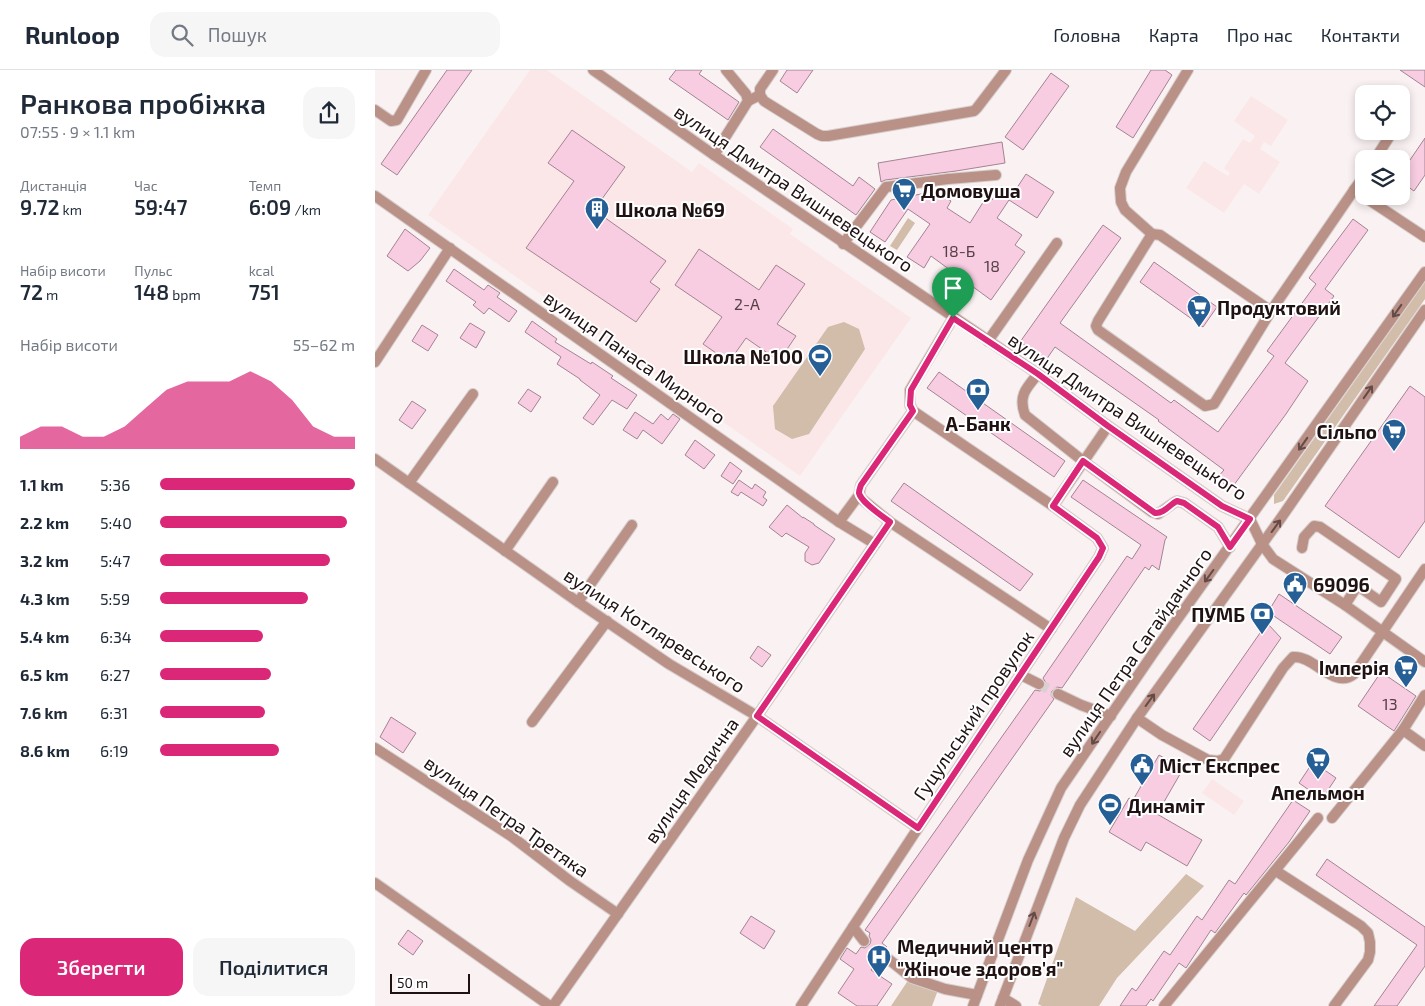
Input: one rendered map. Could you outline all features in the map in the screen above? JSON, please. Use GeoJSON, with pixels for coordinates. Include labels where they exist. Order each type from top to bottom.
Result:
{"type":"FeatureCollection","features":[{"type":"Feature","properties":{"kind":"street"},"geometry":{"type":"LineString","coordinates":[[375,110],[391,121],[397,120],[426,70]]}},
{"type":"Feature","properties":{"kind":"street","name":"вулиця Дмитра Вишневецького"},"geometry":{"type":"LineString","coordinates":[[593,70],[843,244],[1038,374],[1222,506],[1250,519],[1262,544],[1273,559],[1345,605],[1425,662]]}},
{"type":"Feature","properties":{"kind":"street"},"geometry":{"type":"LineString","coordinates":[[726,70],[746,94],[748,100]]}},
{"type":"Feature","properties":{"kind":"street"},"geometry":{"type":"LineString","coordinates":[[773,70],[760,89],[760,95],[768,103],[823,136],[974,111],[1006,70]]}},
{"type":"Feature","properties":{"kind":"street"},"geometry":{"type":"LineString","coordinates":[[1188,70],[1126,172],[1120,188],[1121,202],[1125,210],[1152,234],[1160,235],[1271,311]]}},
{"type":"Feature","properties":{"kind":"street"},"geometry":{"type":"LineString","coordinates":[[714,155],[748,100],[760,95]]}},
{"type":"Feature","properties":{"kind":"street"},"geometry":{"type":"LineString","coordinates":[[843,244],[886,187],[996,175]]}},
{"type":"Feature","properties":{"kind":"street"},"geometry":{"type":"LineString","coordinates":[[1152,234],[1098,321],[1097,328],[1205,406],[1214,404],[1271,311],[1354,190],[1425,237]]}},
{"type":"Feature","properties":{"kind":"street","name":"вулиця Панаса Мирного"},"geometry":{"type":"LineString","coordinates":[[375,196],[839,522],[875,544]]}},
{"type":"Feature","properties":{"kind":"street"},"geometry":{"type":"LineString","coordinates":[[989,342],[1057,243]]}},
{"type":"Feature","properties":{"kind":"street"},"geometry":{"type":"LineString","coordinates":[[375,362],[449,248]]}},
{"type":"Feature","properties":{"kind":"street","name":"вулиця Петра Сагайдачного"},"geometry":{"type":"LineString","coordinates":[[973,1006],[1028,860],[1061,788],[1154,652],[1425,272]]}},
{"type":"Feature","properties":{"kind":"street","name":"вулиця Петра Сагайдачного"},"geometry":{"type":"LineString","coordinates":[[1001,1002],[1064,838],[1080,805],[1137,718],[1262,544],[1425,310]]}},
{"type":"Feature","properties":{"kind":"street"},"geometry":{"type":"LineString","coordinates":[[953,318],[911,390],[910,405],[913,411],[1053,506],[1108,426]]}},
{"type":"Feature","properties":{"kind":"street"},"geometry":{"type":"LineString","coordinates":[[1038,374],[1027,387],[1024,394],[1022,405],[1025,415],[1083,461],[1155,513],[1163,512],[1177,501],[1184,503],[1218,527],[1230,547]]}},
{"type":"Feature","properties":{"kind":"street"},"geometry":{"type":"LineString","coordinates":[[409,483],[473,394]]}},
{"type":"Feature","properties":{"kind":"street"},"geometry":{"type":"LineString","coordinates":[[839,522],[859,495],[861,485],[913,411]]}},
{"type":"Feature","properties":{"kind":"street","name":"вулиця Котляревського"},"geometry":{"type":"LineString","coordinates":[[375,458],[578,602],[669,664],[757,716],[918,828]]}},
{"type":"Feature","properties":{"kind":"street"},"geometry":{"type":"LineString","coordinates":[[505,551],[553,482]]}},
{"type":"Feature","properties":{"kind":"street"},"geometry":{"type":"LineString","coordinates":[[859,495],[890,522],[1051,629]]}},
{"type":"Feature","properties":{"kind":"street","name":"Гуцульський провулок"},"geometry":{"type":"LineString","coordinates":[[801,1006],[1099,557],[1103,548],[1097,538],[1053,506]]}},
{"type":"Feature","properties":{"kind":"street","name":"вулиця Медична"},"geometry":{"type":"LineString","coordinates":[[551,1006],[757,716],[890,522]]}},
{"type":"Feature","properties":{"kind":"street"},"geometry":{"type":"LineString","coordinates":[[578,602],[632,525]]}},
{"type":"Feature","properties":{"kind":"street"},"geometry":{"type":"LineString","coordinates":[[1302,548],[1304,537],[1314,526],[1320,528],[1396,579],[1381,602],[1356,588],[1345,605]]}},
{"type":"Feature","properties":{"kind":"street"},"geometry":{"type":"LineString","coordinates":[[1137,718],[1163,735],[1209,760],[1219,761],[1224,759],[1283,668],[1293,658],[1301,657],[1336,677],[1351,677],[1425,569]]}},
{"type":"Feature","properties":{"kind":"street"},"geometry":{"type":"LineString","coordinates":[[533,722],[607,621]]}},
{"type":"Feature","properties":{"kind":"street"},"geometry":{"type":"LineString","coordinates":[[1021,675],[1039,684]]}},
{"type":"Feature","properties":{"kind":"street"},"geometry":{"type":"LineString","coordinates":[[1058,694],[1111,716]]}},
{"type":"Feature","properties":{"kind":"street"},"geometry":{"type":"LineString","coordinates":[[1332,818],[1403,730],[1425,696]]}},
{"type":"Feature","properties":{"kind":"street"},"geometry":{"type":"LineString","coordinates":[[1403,730],[1425,746]]}},
{"type":"Feature","properties":{"kind":"street","name":"вулиця Петра Третяка"},"geometry":{"type":"LineString","coordinates":[[375,748],[511,836],[570,881],[618,914]]}},
{"type":"Feature","properties":{"kind":"street"},"geometry":{"type":"LineString","coordinates":[[1164,1006],[1318,818]]}},
{"type":"Feature","properties":{"kind":"street"},"geometry":{"type":"LineString","coordinates":[[1276,871],[1361,926],[1368,933],[1370,952],[1368,960],[1334,1006]]}},
{"type":"Feature","properties":{"kind":"street"},"geometry":{"type":"LineString","coordinates":[[375,883],[551,1006]]}},
{"type":"Feature","properties":{"kind":"street"},"geometry":{"type":"LineString","coordinates":[[853,927],[865,942]]}},
{"type":"Feature","properties":{"kind":"street"},"geometry":{"type":"LineString","coordinates":[[882,954],[912,978],[945,989],[977,995]]}},
{"type":"Feature","properties":{"kind":"street"},"geometry":{"type":"LineString","coordinates":[[1001,1002],[1016,1006]]}},
{"type":"Feature","properties":{"kind":"shaded area"},"geometry":{"type":"Polygon","coordinates":[[[530,70],[547,70],[692,172],[699,163],[793,229],[790,234],[911,318],[800,476],[428,215],[530,70]]]}},
{"type":"Feature","properties":{"kind":"shaded area"},"geometry":{"type":"Polygon","coordinates":[[[1251,96],[1288,120],[1271,146],[1264,142],[1260,149],[1280,162],[1259,194],[1244,184],[1224,213],[1186,188],[1204,161],[1228,176],[1230,173],[1224,168],[1243,139],[1250,143],[1255,136],[1234,121],[1251,96]]]}},
{"type":"Feature","properties":{"kind":"shaded area"},"geometry":{"type":"Polygon","coordinates":[[[908,218],[915,223],[897,250],[890,246],[908,218]]]}},
{"type":"Feature","properties":{"kind":"shaded area"},"geometry":{"type":"Polygon","coordinates":[[[1425,282],[1425,299],[1283,501],[1274,504],[1274,495],[1425,282]]]}},
{"type":"Feature","properties":{"kind":"shaded area","name":"Школа №100"},"geometry":{"type":"Polygon","coordinates":[[[844,322],[859,329],[865,349],[809,434],[792,439],[775,429],[773,406],[828,327],[844,322]]]}},
{"type":"Feature","properties":{"kind":"shaded area"},"geometry":{"type":"Polygon","coordinates":[[[1212,779],[1244,801],[1234,815],[1202,793],[1212,779]]]}},
{"type":"Feature","properties":{"kind":"shaded area"},"geometry":{"type":"Polygon","coordinates":[[[1186,874],[1204,886],[1117,978],[1099,1006],[1042,1006],[1038,1004],[1076,897],[1135,931],[1186,874]]]}},
{"type":"Feature","properties":{"kind":"shaded area"},"geometry":{"type":"Polygon","coordinates":[[[907,982],[938,990],[932,1006],[891,1006],[907,982]]]}},
{"type":"Feature","properties":{"kind":"building"},"geometry":{"type":"Polygon","coordinates":[[[447,70],[472,70],[397,175],[381,164],[447,70]]]}},
{"type":"Feature","properties":{"kind":"building"},"geometry":{"type":"Polygon","coordinates":[[[676,70],[702,70],[699,74],[739,102],[728,120],[669,79],[676,70]]]}},
{"type":"Feature","properties":{"kind":"building"},"geometry":{"type":"Polygon","coordinates":[[[787,70],[813,70],[797,93],[780,81],[787,70]]]}},
{"type":"Feature","properties":{"kind":"building"},"geometry":{"type":"Polygon","coordinates":[[[1151,70],[1165,70],[1172,75],[1133,138],[1116,127],[1151,70]]]}},
{"type":"Feature","properties":{"kind":"building"},"geometry":{"type":"Polygon","coordinates":[[[1400,70],[1425,70],[1425,87],[1400,70]]]}},
{"type":"Feature","properties":{"kind":"building"},"geometry":{"type":"Polygon","coordinates":[[[1051,73],[1069,86],[1023,150],[1005,137],[1051,73]]]}},
{"type":"Feature","properties":{"kind":"building"},"geometry":{"type":"Polygon","coordinates":[[[773,129],[853,186],[859,177],[875,189],[856,215],[760,147],[773,129]]]}},
{"type":"Feature","properties":{"kind":"building","name":"Школа №69"},"geometry":{"type":"Polygon","coordinates":[[[572,130],[625,167],[594,210],[666,261],[650,282],[660,289],[636,322],[526,248],[574,181],[548,163],[572,130]]]}},
{"type":"Feature","properties":{"kind":"building"},"geometry":{"type":"Polygon","coordinates":[[[1425,138],[1425,175],[1414,191],[1410,188],[1410,160],[1425,138]]]}},
{"type":"Feature","properties":{"kind":"building"},"geometry":{"type":"Polygon","coordinates":[[[1002,142],[1005,163],[881,182],[878,163],[1002,142]]]}},
{"type":"Feature","properties":{"kind":"building"},"geometry":{"type":"Polygon","coordinates":[[[1026,174],[1054,192],[1037,218],[1009,200],[1026,174]]]}},
{"type":"Feature","properties":{"kind":"building"},"geometry":{"type":"Polygon","coordinates":[[[1001,186],[1013,194],[997,218],[1022,235],[1015,245],[1025,252],[991,300],[931,256],[924,268],[907,257],[930,224],[908,209],[885,242],[870,232],[891,200],[936,191],[951,201],[947,208],[970,223],[987,196],[992,200],[1001,186]]]}},
{"type":"Feature","properties":{"kind":"building"},"geometry":{"type":"Polygon","coordinates":[[[1353,219],[1368,230],[1325,289],[1334,296],[1285,363],[1308,381],[1231,489],[1217,478],[1224,470],[1159,420],[1055,347],[1046,360],[1020,342],[1103,225],[1121,238],[1060,323],[1171,403],[1174,400],[1218,432],[1274,356],[1267,351],[1316,284],[1309,278],[1353,219]]]}},
{"type":"Feature","properties":{"kind":"building"},"geometry":{"type":"Polygon","coordinates":[[[405,229],[430,248],[420,261],[408,271],[387,256],[405,229]]]}},
{"type":"Feature","properties":{"kind":"building","name":"Школа №100"},"geometry":{"type":"Polygon","coordinates":[[[699,249],[759,290],[776,265],[805,284],[777,324],[796,336],[779,361],[746,338],[729,362],[703,344],[722,317],[675,285],[699,249]]]}},
{"type":"Feature","properties":{"kind":"building"},"geometry":{"type":"Polygon","coordinates":[[[1154,262],[1217,307],[1203,327],[1140,282],[1154,262]]]}},
{"type":"Feature","properties":{"kind":"building"},"geometry":{"type":"Polygon","coordinates":[[[454,269],[484,290],[488,285],[500,293],[497,297],[517,311],[509,322],[489,308],[484,314],[473,305],[476,302],[446,281],[454,269]]]}},
{"type":"Feature","properties":{"kind":"building"},"geometry":{"type":"Polygon","coordinates":[[[532,321],[557,339],[555,342],[591,364],[592,362],[613,376],[611,378],[637,395],[627,409],[612,400],[593,425],[583,418],[600,395],[557,364],[561,357],[525,332],[532,321]]]}},
{"type":"Feature","properties":{"kind":"building"},"geometry":{"type":"Polygon","coordinates":[[[470,323],[485,332],[476,348],[460,338],[470,323]]]}},
{"type":"Feature","properties":{"kind":"building"},"geometry":{"type":"Polygon","coordinates":[[[422,325],[438,335],[428,351],[412,341],[422,325]]]}},
{"type":"Feature","properties":{"kind":"building"},"geometry":{"type":"Polygon","coordinates":[[[939,372],[1065,461],[1054,477],[927,388],[939,372]]]}},
{"type":"Feature","properties":{"kind":"building","name":"Сільпо"},"geometry":{"type":"Polygon","coordinates":[[[1410,386],[1425,397],[1425,521],[1399,558],[1325,506],[1410,386]]]}},
{"type":"Feature","properties":{"kind":"building"},"geometry":{"type":"Polygon","coordinates":[[[528,389],[541,397],[531,412],[518,403],[528,389]]]}},
{"type":"Feature","properties":{"kind":"building"},"geometry":{"type":"Polygon","coordinates":[[[412,401],[426,410],[412,429],[399,420],[412,401]]]}},
{"type":"Feature","properties":{"kind":"building"},"geometry":{"type":"Polygon","coordinates":[[[635,412],[653,424],[661,414],[668,420],[673,414],[680,419],[662,444],[643,430],[637,439],[623,430],[635,412]]]}},
{"type":"Feature","properties":{"kind":"building"},"geometry":{"type":"Polygon","coordinates":[[[695,440],[715,455],[704,469],[685,455],[695,440]]]}},
{"type":"Feature","properties":{"kind":"building"},"geometry":{"type":"Polygon","coordinates":[[[730,462],[742,471],[733,484],[721,476],[730,462]]]}},
{"type":"Feature","properties":{"kind":"building"},"geometry":{"type":"Polygon","coordinates":[[[739,480],[752,489],[755,484],[766,492],[763,497],[767,500],[763,506],[741,492],[738,496],[731,492],[739,480]]]}},
{"type":"Feature","properties":{"kind":"building"},"geometry":{"type":"Polygon","coordinates":[[[1083,480],[1167,537],[1159,570],[1152,565],[1149,570],[1145,567],[1062,688],[1057,687],[1052,691],[1051,695],[1054,699],[882,943],[887,947],[880,947],[876,950],[875,956],[878,960],[871,970],[892,984],[877,1006],[857,1006],[838,993],[854,969],[840,959],[847,948],[856,954],[861,947],[865,948],[870,944],[870,933],[865,930],[1035,690],[1040,691],[1045,687],[1046,683],[1043,678],[1127,556],[1132,559],[1141,545],[1071,497],[1083,480]]]}},
{"type":"Feature","properties":{"kind":"building"},"geometry":{"type":"Polygon","coordinates":[[[904,483],[1033,574],[1020,591],[891,501],[904,483]]]}},
{"type":"Feature","properties":{"kind":"building"},"geometry":{"type":"Polygon","coordinates":[[[787,505],[835,539],[819,563],[812,565],[805,561],[805,553],[809,547],[786,533],[782,537],[769,527],[787,505]]]}},
{"type":"Feature","properties":{"kind":"building"},"geometry":{"type":"Polygon","coordinates":[[[1279,594],[1342,637],[1330,654],[1268,612],[1279,594]]]}},
{"type":"Feature","properties":{"kind":"building"},"geometry":{"type":"Polygon","coordinates":[[[1267,623],[1281,638],[1210,741],[1193,729],[1267,623]]]}},
{"type":"Feature","properties":{"kind":"building"},"geometry":{"type":"Polygon","coordinates":[[[758,646],[771,655],[762,667],[750,658],[758,646]]]}},
{"type":"Feature","properties":{"kind":"building"},"geometry":{"type":"Polygon","coordinates":[[[1381,672],[1416,696],[1394,731],[1358,706],[1381,672]]]}},
{"type":"Feature","properties":{"kind":"building"},"geometry":{"type":"Polygon","coordinates":[[[391,717],[416,733],[403,753],[380,737],[391,717]]]}},
{"type":"Feature","properties":{"kind":"building"},"geometry":{"type":"Polygon","coordinates":[[[1159,755],[1183,769],[1157,814],[1202,840],[1187,866],[1146,842],[1141,851],[1109,832],[1129,798],[1133,800],[1159,755]]]}},
{"type":"Feature","properties":{"kind":"building","name":"Апельмон"},"geometry":{"type":"Polygon","coordinates":[[[1313,762],[1336,778],[1322,799],[1299,783],[1313,762]]]}},
{"type":"Feature","properties":{"kind":"building"},"geometry":{"type":"Polygon","coordinates":[[[1293,800],[1310,811],[1289,842],[1246,895],[1244,893],[1215,933],[1211,930],[1186,968],[1179,963],[1153,1001],[1151,999],[1146,1006],[1120,1006],[1132,988],[1136,991],[1164,951],[1170,955],[1197,916],[1202,920],[1229,880],[1235,884],[1293,800]]]}},
{"type":"Feature","properties":{"kind":"building"},"geometry":{"type":"Polygon","coordinates":[[[1327,859],[1425,927],[1425,966],[1397,1006],[1374,1006],[1417,945],[1316,875],[1327,859]]]}},
{"type":"Feature","properties":{"kind":"building"},"geometry":{"type":"Polygon","coordinates":[[[751,916],[775,931],[764,949],[740,933],[751,916]]]}},
{"type":"Feature","properties":{"kind":"building"},"geometry":{"type":"Polygon","coordinates":[[[408,930],[423,941],[413,955],[398,944],[408,930]]]}},
{"type":"Feature","properties":{"kind":"tunnel"},"geometry":{"type":"LineString","coordinates":[[1039,684],[1058,694]]}},
{"type":"Feature","properties":{"kind":"place","name":"Домовуша"},"geometry":{"type":"Point","coordinates":[904,211]}},
{"type":"Feature","properties":{"kind":"place","name":"Школа №69"},"geometry":{"type":"Point","coordinates":[597,230]}},
{"type":"Feature","properties":{"kind":"place","name":"Продуктовий"},"geometry":{"type":"Point","coordinates":[1199,328]}},
{"type":"Feature","properties":{"kind":"place","name":"Школа №100"},"geometry":{"type":"Point","coordinates":[820,377]}},
{"type":"Feature","properties":{"kind":"place","name":"А-Банк"},"geometry":{"type":"Point","coordinates":[978,411]}},
{"type":"Feature","properties":{"kind":"place","name":"Сільпо"},"geometry":{"type":"Point","coordinates":[1394,452]}},
{"type":"Feature","properties":{"kind":"place","name":"69096"},"geometry":{"type":"Point","coordinates":[1295,605]}},
{"type":"Feature","properties":{"kind":"place","name":"ПУМБ"},"geometry":{"type":"Point","coordinates":[1262,635]}},
{"type":"Feature","properties":{"kind":"place","name":"Імперія"},"geometry":{"type":"Point","coordinates":[1406,688]}},
{"type":"Feature","properties":{"kind":"place","name":"Апельмон"},"geometry":{"type":"Point","coordinates":[1318,780]}},
{"type":"Feature","properties":{"kind":"place","name":"Міст Експрес"},"geometry":{"type":"Point","coordinates":[1142,786]}},
{"type":"Feature","properties":{"kind":"place","name":"Динаміт"},"geometry":{"type":"Point","coordinates":[1110,826]}},
{"type":"Feature","properties":{"kind":"place","name":"Медичний центр \"Жіноче здоров'я\""},"geometry":{"type":"Point","coordinates":[879,978]}},
{"type":"Feature","properties":{"kind":"route"},"geometry":{"type":"LineString","coordinates":[[953,318],[1038,374],[1222,506],[1250,519],[1230,547],[1218,527],[1181,501],[1175,502],[1158,514],[1152,512],[1083,461],[1053,506],[1097,538],[1103,548],[1099,557],[918,828],[757,716],[890,522],[863,500],[859,495],[859,490],[913,411],[910,405],[911,390],[914,382],[953,318]]}}]}
